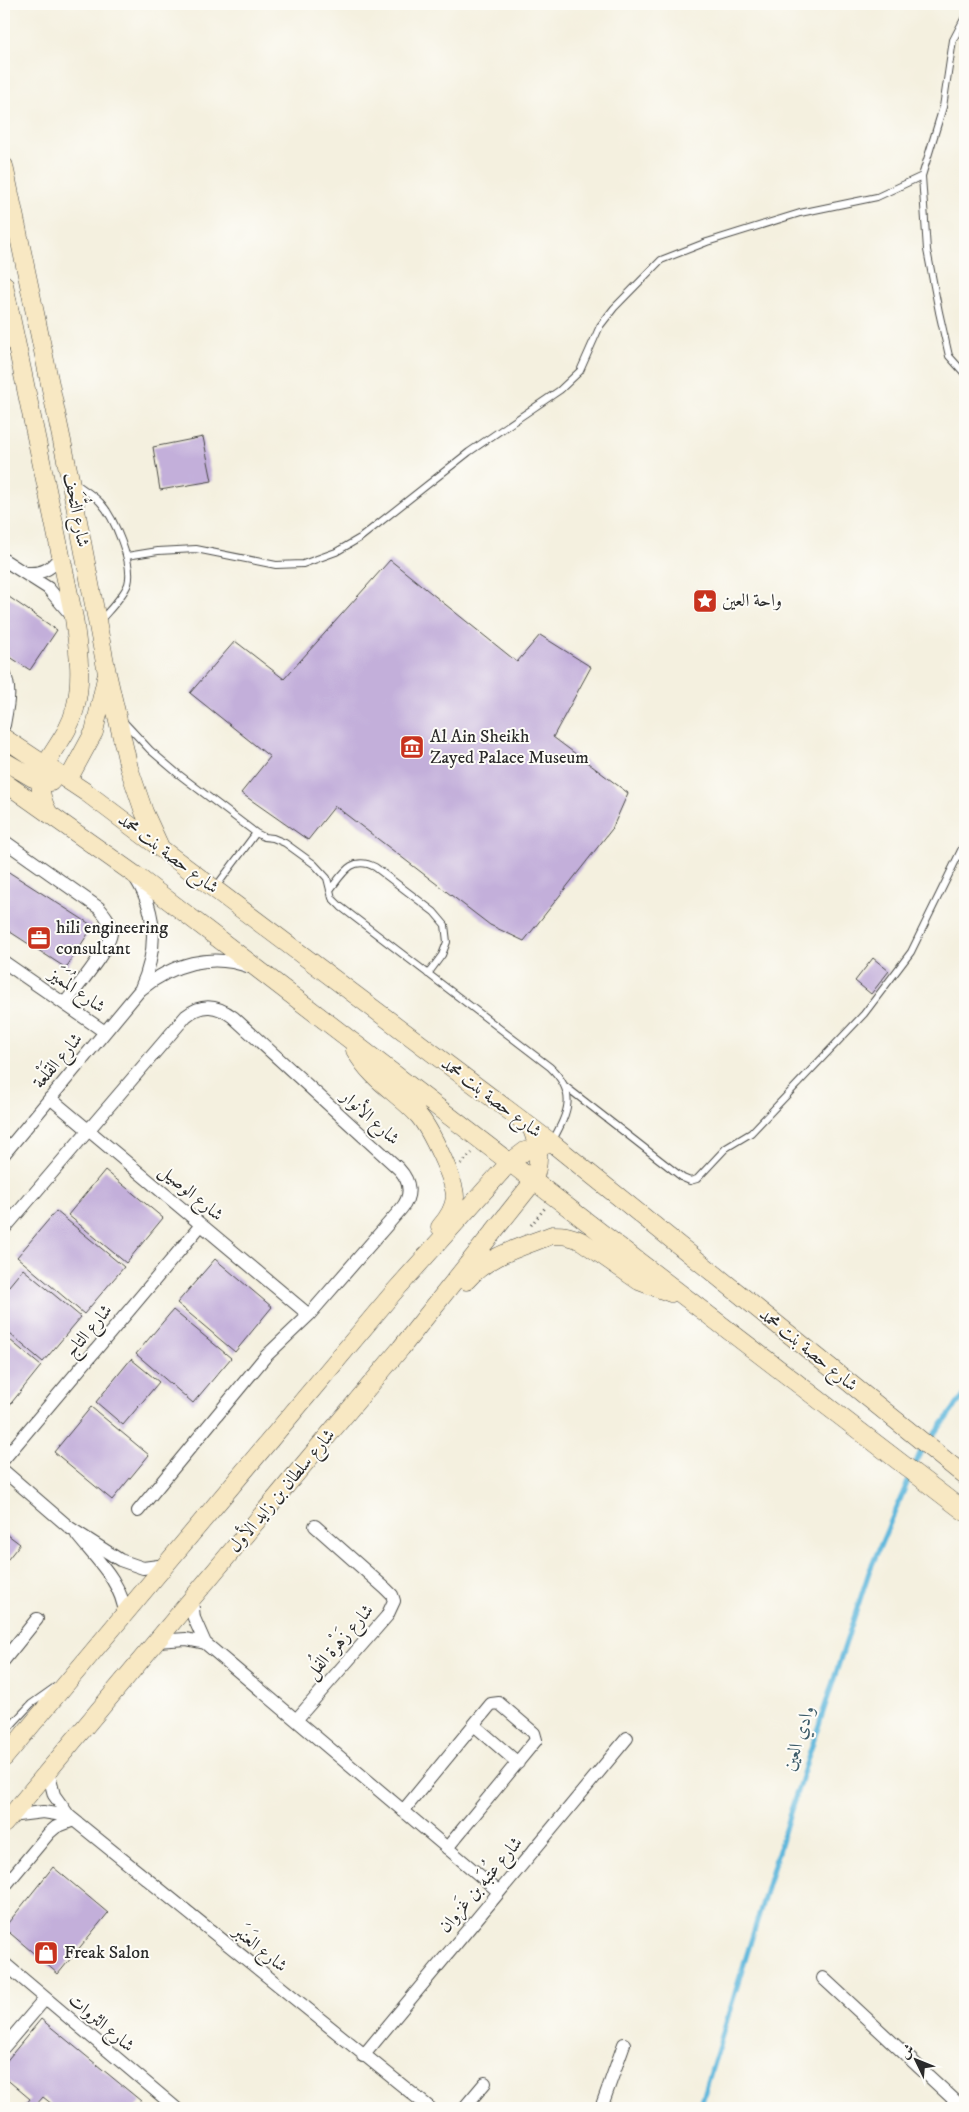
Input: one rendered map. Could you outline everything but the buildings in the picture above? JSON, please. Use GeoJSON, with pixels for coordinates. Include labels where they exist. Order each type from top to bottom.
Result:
{"type":"FeatureCollection","features":[{"type":"Feature","properties":{"kind":"main road","name":"شارع التُّحَف"},"geometry":{"type":"LineString","coordinates":[[4,166],[70,479],[107,673],[134,786],[161,850]]}},
{"type":"Feature","properties":{"kind":"main road","name":"شارع التُّحَف"},"geometry":{"type":"LineString","coordinates":[[4,284],[74,618],[80,657],[80,686],[75,711],[43,773]]}},
{"type":"Feature","properties":{"kind":"main road"},"geometry":{"type":"LineString","coordinates":[[68,780],[94,732],[107,673]]}},
{"type":"Feature","properties":{"kind":"main road","name":"شارع حصة بنت محمد"},"geometry":{"type":"LineString","coordinates":[[4,738],[43,773],[68,780],[215,888],[531,1127],[545,1145],[965,1476]]}},
{"type":"Feature","properties":{"kind":"main road"},"geometry":{"type":"LineString","coordinates":[[4,762],[24,774],[43,773],[41,797],[48,814]]}},
{"type":"Feature","properties":{"kind":"main road","name":"شارع حصة بنت محمد"},"geometry":{"type":"LineString","coordinates":[[4,782],[134,874],[965,1512]]}},
{"type":"Feature","properties":{"kind":"main road"},"geometry":{"type":"LineString","coordinates":[[350,1040],[362,1061],[376,1079],[423,1122],[433,1138],[453,1186],[455,1196],[450,1214],[413,1257],[393,1293]]}},
{"type":"Feature","properties":{"kind":"main road"},"geometry":{"type":"LineString","coordinates":[[4,1758],[393,1293],[508,1163],[519,1154],[545,1145]]}},
{"type":"Feature","properties":{"kind":"main road","name":"شارع سلطان بن زايد الأول"},"geometry":{"type":"LineString","coordinates":[[7,1820],[401,1348],[534,1182],[545,1145]]}},
{"type":"Feature","properties":{"kind":"main road"},"geometry":{"type":"LineString","coordinates":[[401,1348],[422,1330],[481,1266],[502,1254],[552,1235],[573,1237],[639,1281],[654,1288],[686,1297]]}},
{"type":"Feature","properties":{"kind":"street"},"geometry":{"type":"LineString","coordinates":[[27,573],[43,572],[56,563],[60,556]]}},
{"type":"Feature","properties":{"kind":"street"},"geometry":{"type":"LineString","coordinates":[[4,560],[48,588],[74,618]]}},
{"type":"Feature","properties":{"kind":"street"},"geometry":{"type":"LineString","coordinates":[[4,673],[8,686],[8,696],[4,725]]}},
{"type":"Feature","properties":{"kind":"street"},"geometry":{"type":"LineString","coordinates":[[4,841],[99,908],[108,920],[111,933],[106,946],[65,1003]]}},
{"type":"Feature","properties":{"kind":"street","name":"شارع القَلْعة"},"geometry":{"type":"LineString","coordinates":[[134,874],[147,901],[153,931],[150,962],[140,990]]}},
{"type":"Feature","properties":{"kind":"street","name":"شارع القَلْعة"},"geometry":{"type":"LineString","coordinates":[[4,1154],[140,990],[154,978],[171,969],[198,962],[226,961],[244,964],[261,971]]}},
{"type":"Feature","properties":{"kind":"street","name":"شارع المُمَيَز"},"geometry":{"type":"LineString","coordinates":[[4,962],[105,1032]]}},
{"type":"Feature","properties":{"kind":"street","name":"شارع الأنوار"},"geometry":{"type":"LineString","coordinates":[[4,1229],[186,1016],[192,1010],[202,1006],[212,1006],[232,1017],[399,1169],[408,1181],[409,1196],[406,1204],[309,1315],[265,1357],[138,1511]]}},
{"type":"Feature","properties":{"kind":"street","name":"شارع الوصيل"},"geometry":{"type":"LineString","coordinates":[[50,1098],[309,1315]]}},
{"type":"Feature","properties":{"kind":"street","name":"شارع التاج"},"geometry":{"type":"LineString","coordinates":[[4,1459],[201,1225]]}},
{"type":"Feature","properties":{"kind":"street"},"geometry":{"type":"LineString","coordinates":[[4,1471],[70,1528],[131,1565],[149,1568],[167,1565]]}},
{"type":"Feature","properties":{"kind":"street","name":"شارع زَهْرة الفُل"},"geometry":{"type":"LineString","coordinates":[[296,1720],[387,1616],[394,1601],[386,1588],[315,1526]]}},
{"type":"Feature","properties":{"kind":"street"},"geometry":{"type":"LineString","coordinates":[[70,1528],[115,1583],[124,1604],[125,1614]]}},
{"type":"Feature","properties":{"kind":"street"},"geometry":{"type":"LineString","coordinates":[[192,1600],[194,1618],[205,1643],[498,1891]]}},
{"type":"Feature","properties":{"kind":"street"},"geometry":{"type":"LineString","coordinates":[[4,1660],[37,1619]]}},
{"type":"Feature","properties":{"kind":"street"},"geometry":{"type":"LineString","coordinates":[[157,1641],[186,1639],[205,1643]]}},
{"type":"Feature","properties":{"kind":"street"},"geometry":{"type":"LineString","coordinates":[[404,1811],[491,1704],[496,1703],[527,1727],[535,1735],[536,1740],[447,1848]]}},
{"type":"Feature","properties":{"kind":"street"},"geometry":{"type":"LineString","coordinates":[[474,1725],[518,1763]]}},
{"type":"Feature","properties":{"kind":"street","name":"شارع عُتبَه بن غَزوان"},"geometry":{"type":"LineString","coordinates":[[363,2056],[498,1891],[627,1738]]}},
{"type":"Feature","properties":{"kind":"street","name":"شارع العَنبَر"},"geometry":{"type":"LineString","coordinates":[[48,1771],[54,1795],[71,1818],[363,2056],[430,2108]]}},
{"type":"Feature","properties":{"kind":"street"},"geometry":{"type":"LineString","coordinates":[[7,1820],[43,1812],[71,1818]]}},
{"type":"Feature","properties":{"kind":"street"},"geometry":{"type":"LineString","coordinates":[[4,1887],[49,1833],[71,1818]]}},
{"type":"Feature","properties":{"kind":"street","name":"شارع الثروات"},"geometry":{"type":"LineString","coordinates":[[4,1963],[176,2108]]}},
{"type":"Feature","properties":{"kind":"street"},"geometry":{"type":"LineString","coordinates":[[823,1978],[963,2108]]}},
{"type":"Feature","properties":{"kind":"street"},"geometry":{"type":"LineString","coordinates":[[4,2047],[45,1999]]}},
{"type":"Feature","properties":{"kind":"street"},"geometry":{"type":"LineString","coordinates":[[601,2108],[624,2044]]}},
{"type":"Feature","properties":{"kind":"street"},"geometry":{"type":"LineString","coordinates":[[464,2108],[485,2083]]}},
{"type":"Feature","properties":{"kind":"lane"},"geometry":{"type":"LineString","coordinates":[[965,17],[953,40],[944,107],[922,176],[927,250],[940,312],[950,356],[965,374]]}},
{"type":"Feature","properties":{"kind":"lane"},"geometry":{"type":"LineString","coordinates":[[127,556],[158,551],[196,549],[276,565],[303,564],[336,552],[360,538],[468,452],[560,390],[580,371],[600,326],[614,308],[662,260],[708,242],[800,213],[877,198],[922,176]]}},
{"type":"Feature","properties":{"kind":"lane"},"geometry":{"type":"LineString","coordinates":[[70,479],[91,494],[106,509],[127,556],[130,574],[127,586],[97,624]]}},
{"type":"Feature","properties":{"kind":"lane"},"geometry":{"type":"LineString","coordinates":[[118,716],[150,750],[177,773],[256,833],[285,843],[314,864],[327,878],[332,898],[341,907],[550,1067],[562,1079],[567,1096],[567,1114],[545,1145]]}},
{"type":"Feature","properties":{"kind":"lane"},"geometry":{"type":"LineString","coordinates":[[215,888],[256,833]]}},
{"type":"Feature","properties":{"kind":"lane"},"geometry":{"type":"LineString","coordinates":[[564,1086],[683,1178],[690,1181],[697,1179],[726,1148],[750,1133],[864,1014],[911,952],[965,842]]}},
{"type":"Feature","properties":{"kind":"lane"},"geometry":{"type":"LineString","coordinates":[[330,890],[344,870],[357,863],[366,862],[434,912],[445,925],[447,942],[442,955],[428,974]]}},
{"type":"Feature","properties":{"kind":"lane"},"geometry":{"type":"LineString","coordinates":[[4,1733],[31,1704],[52,1688],[69,1680]]}},
{"type":"Feature","properties":{"kind":"waterway","name":"وادي العين"},"geometry":{"type":"LineString","coordinates":[[700,2108],[789,1816],[869,1572],[920,1453],[965,1394]]}},
{"type":"Feature","properties":{"kind":"place","name":"واحة العين"},"geometry":{"type":"Point","coordinates":[705,601]}},
{"type":"Feature","properties":{"kind":"place","name":"Al Ain Sheikh Zayed Palace Museum"},"geometry":{"type":"Point","coordinates":[412,747]}},
{"type":"Feature","properties":{"kind":"place","name":"hili engineering consultant"},"geometry":{"type":"Point","coordinates":[39,938]}},
{"type":"Feature","properties":{"kind":"place","name":"Freak Salon"},"geometry":{"type":"Point","coordinates":[46,1953]}}]}
